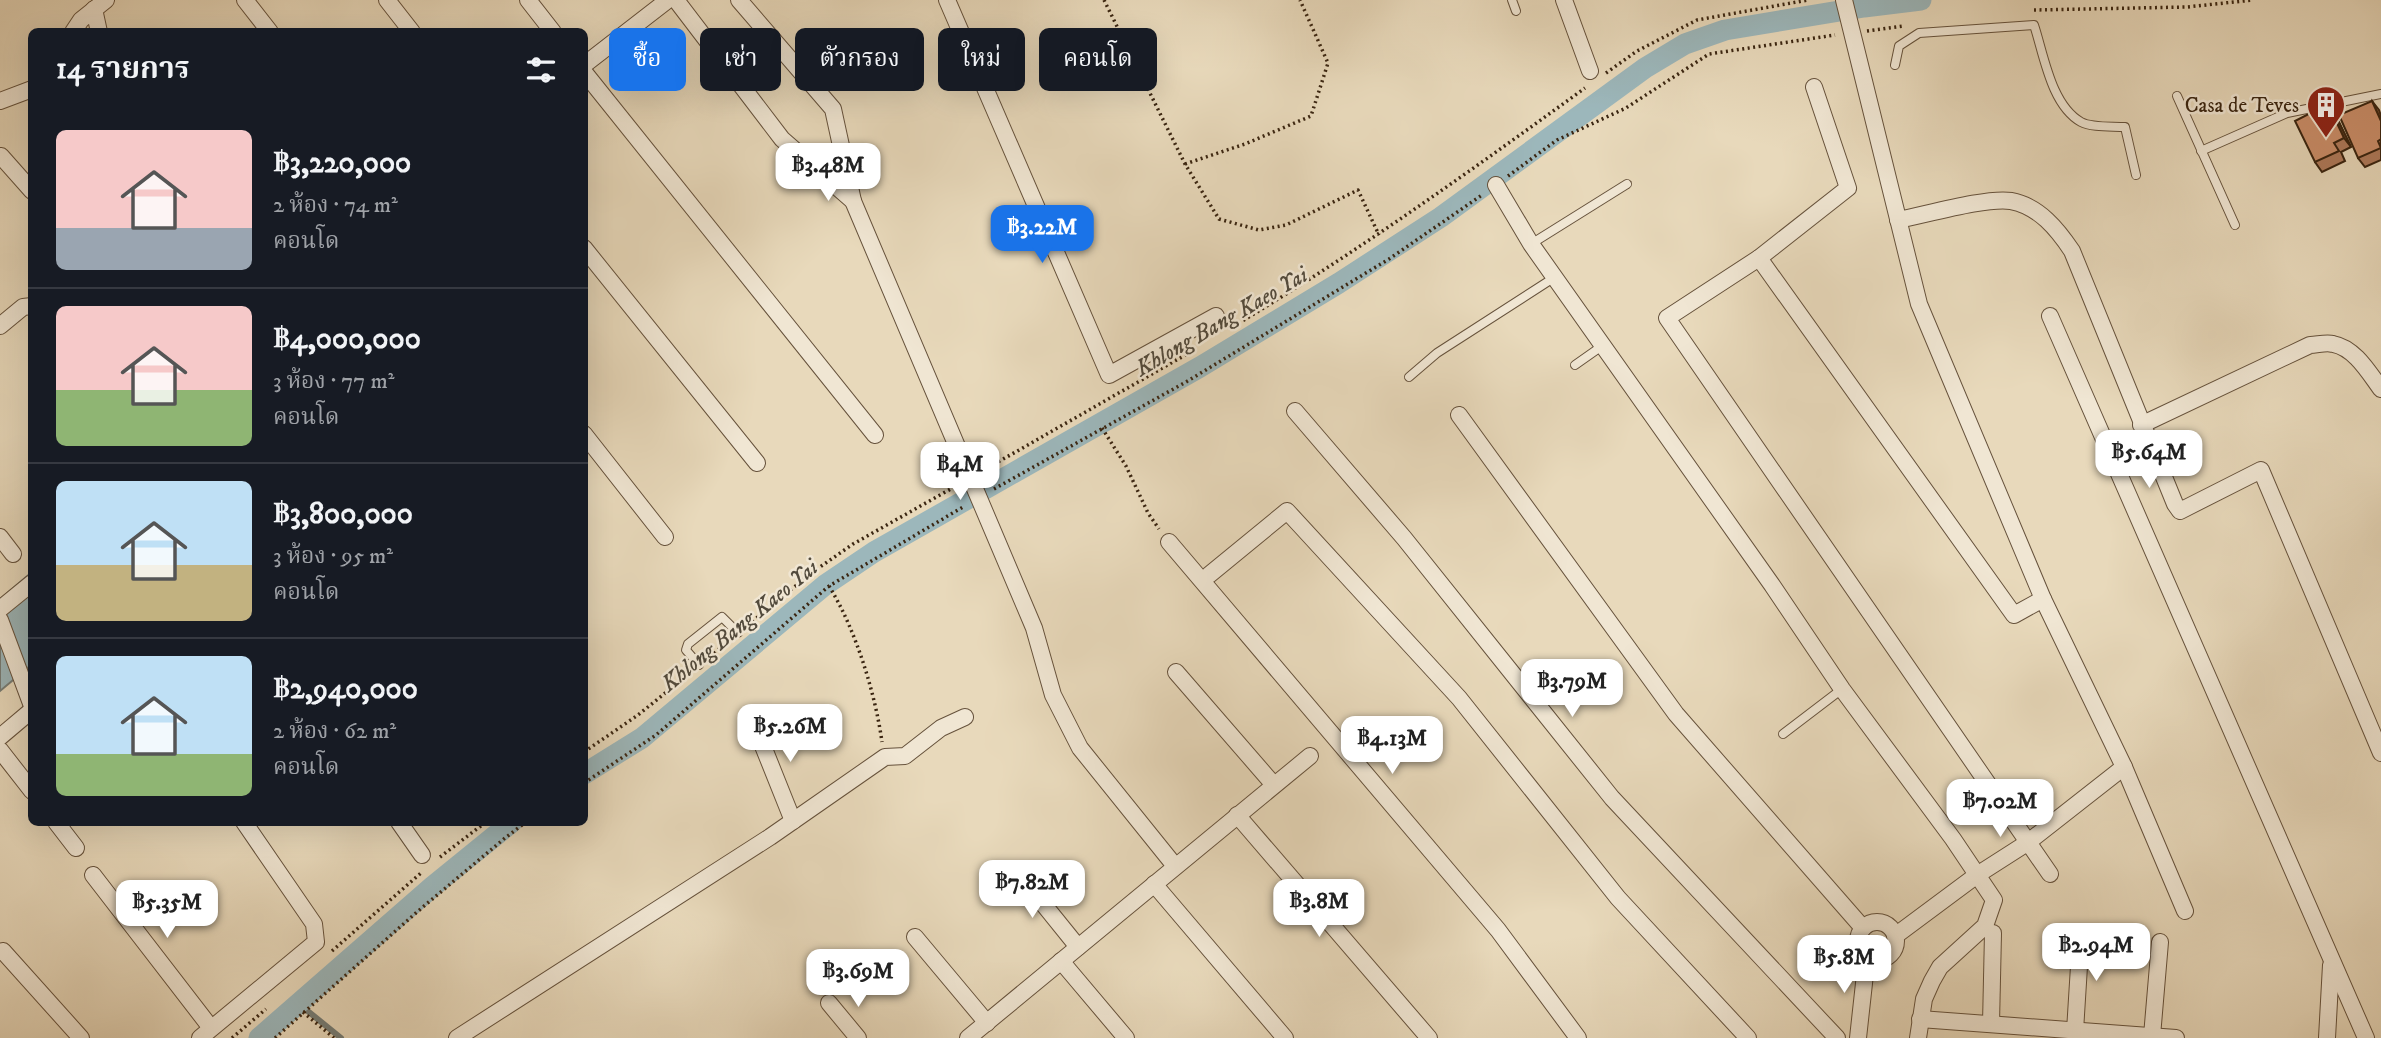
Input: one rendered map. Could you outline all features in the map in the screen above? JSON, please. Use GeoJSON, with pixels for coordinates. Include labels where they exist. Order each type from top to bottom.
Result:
{"type":"FeatureCollection","features":[{"type":"Feature","properties":{"kind":"street"},"geometry":{"type":"LineString","coordinates":[[245,0],[267,28]]}},
{"type":"Feature","properties":{"kind":"street"},"geometry":{"type":"LineString","coordinates":[[387,0],[409,28]]}},
{"type":"Feature","properties":{"kind":"street"},"geometry":{"type":"LineString","coordinates":[[528,0],[550,28]]}},
{"type":"Feature","properties":{"kind":"street"},"geometry":{"type":"LineString","coordinates":[[588,62],[667,0]]}},
{"type":"Feature","properties":{"kind":"street"},"geometry":{"type":"LineString","coordinates":[[676,0],[782,138],[853,201]]}},
{"type":"Feature","properties":{"kind":"street"},"geometry":{"type":"LineString","coordinates":[[739,0],[833,109],[853,201],[1034,628],[1054,695],[1080,748],[1175,866]]}},
{"type":"Feature","properties":{"kind":"street"},"geometry":{"type":"LineString","coordinates":[[947,0],[1109,376],[1216,316]]}},
{"type":"Feature","properties":{"kind":"street"},"geometry":{"type":"LineString","coordinates":[[1564,0],[1590,71]]}},
{"type":"Feature","properties":{"kind":"street"},"geometry":{"type":"LineString","coordinates":[[1844,0],[1919,304],[2043,599],[2124,767],[2185,911]]}},
{"type":"Feature","properties":{"kind":"street"},"geometry":{"type":"LineString","coordinates":[[76,28],[81,20],[100,5]]}},
{"type":"Feature","properties":{"kind":"street"},"geometry":{"type":"LineString","coordinates":[[99,28],[100,5]]}},
{"type":"Feature","properties":{"kind":"street"},"geometry":{"type":"LineString","coordinates":[[588,77],[875,435]]}},
{"type":"Feature","properties":{"kind":"street"},"geometry":{"type":"LineString","coordinates":[[1814,87],[1848,188],[1759,258],[1667,318],[2050,874]]}},
{"type":"Feature","properties":{"kind":"street"},"geometry":{"type":"LineString","coordinates":[[0,101],[28,90]]}},
{"type":"Feature","properties":{"kind":"street"},"geometry":{"type":"LineString","coordinates":[[1,156],[28,186]]}},
{"type":"Feature","properties":{"kind":"street"},"geometry":{"type":"LineString","coordinates":[[1496,185],[1531,244],[1602,346],[1772,585],[1842,689],[1994,900],[1986,926],[1940,967],[1924,999],[1919,1038]]}},
{"type":"Feature","properties":{"kind":"street"},"geometry":{"type":"LineString","coordinates":[[1898,220],[1984,203],[2011,201],[2056,226],[2072,251],[2141,425],[2180,511],[2261,470],[2381,753]]}},
{"type":"Feature","properties":{"kind":"street"},"geometry":{"type":"LineString","coordinates":[[588,253],[757,463]]}},
{"type":"Feature","properties":{"kind":"street"},"geometry":{"type":"LineString","coordinates":[[1759,258],[2014,615],[2043,599]]}},
{"type":"Feature","properties":{"kind":"street"},"geometry":{"type":"LineString","coordinates":[[0,327],[23,307],[28,306]]}},
{"type":"Feature","properties":{"kind":"street"},"geometry":{"type":"LineString","coordinates":[[2050,316],[2365,1038]]}},
{"type":"Feature","properties":{"kind":"street"},"geometry":{"type":"LineString","coordinates":[[2141,425],[2310,345],[2333,344],[2346,349],[2362,364],[2381,389]]}},
{"type":"Feature","properties":{"kind":"street"},"geometry":{"type":"LineString","coordinates":[[1295,411],[1404,538],[1612,798],[1837,1038]]}},
{"type":"Feature","properties":{"kind":"street"},"geometry":{"type":"LineString","coordinates":[[1459,415],[1676,714],[1863,928]]}},
{"type":"Feature","properties":{"kind":"street"},"geometry":{"type":"LineString","coordinates":[[588,439],[665,537]]}},
{"type":"Feature","properties":{"kind":"street"},"geometry":{"type":"LineString","coordinates":[[1209,575],[1287,511],[1459,698],[1618,898],[1748,1038]]}},
{"type":"Feature","properties":{"kind":"street"},"geometry":{"type":"LineString","coordinates":[[0,537],[13,554]]}},
{"type":"Feature","properties":{"kind":"street"},"geometry":{"type":"LineString","coordinates":[[1169,542],[1497,930],[1578,1038]]}},
{"type":"Feature","properties":{"kind":"street"},"geometry":{"type":"LineString","coordinates":[[0,609],[28,586]]}},
{"type":"Feature","properties":{"kind":"street"},"geometry":{"type":"LineString","coordinates":[[0,620],[28,697]]}},
{"type":"Feature","properties":{"kind":"street"},"geometry":{"type":"LineString","coordinates":[[1176,672],[1274,785]]}},
{"type":"Feature","properties":{"kind":"street"},"geometry":{"type":"LineString","coordinates":[[2,732],[28,711]]}},
{"type":"Feature","properties":{"kind":"street"},"geometry":{"type":"LineString","coordinates":[[457,1038],[793,821],[885,757],[905,756],[941,728],[965,717]]}},
{"type":"Feature","properties":{"kind":"street"},"geometry":{"type":"LineString","coordinates":[[753,721],[793,821]]}},
{"type":"Feature","properties":{"kind":"street"},"geometry":{"type":"LineString","coordinates":[[0,750],[28,786]]}},
{"type":"Feature","properties":{"kind":"street"},"geometry":{"type":"LineString","coordinates":[[968,1038],[1310,755]]}},
{"type":"Feature","properties":{"kind":"street"},"geometry":{"type":"LineString","coordinates":[[1895,936],[1977,875],[2027,843],[2124,767]]}},
{"type":"Feature","properties":{"kind":"street"},"geometry":{"type":"LineString","coordinates":[[1237,816],[1429,1038]]}},
{"type":"Feature","properties":{"kind":"street"},"geometry":{"type":"LineString","coordinates":[[59,826],[76,848]]}},
{"type":"Feature","properties":{"kind":"street"},"geometry":{"type":"LineString","coordinates":[[93,875],[206,1033],[316,942],[314,924],[247,826]]}},
{"type":"Feature","properties":{"kind":"street"},"geometry":{"type":"LineString","coordinates":[[402,826],[422,855]]}},
{"type":"Feature","properties":{"kind":"street"},"geometry":{"type":"LineString","coordinates":[[1014,869],[1078,947]]}},
{"type":"Feature","properties":{"kind":"street"},"geometry":{"type":"LineString","coordinates":[[1154,884],[1285,1038]]}},
{"type":"Feature","properties":{"kind":"street"},"geometry":{"type":"LineString","coordinates":[[1879,922],[1889,927],[1896,943],[1890,954],[1879,960],[1862,952],[1858,940],[1863,928],[1879,922]]}},
{"type":"Feature","properties":{"kind":"street"},"geometry":{"type":"LineString","coordinates":[[1991,1024],[1993,933]]}},
{"type":"Feature","properties":{"kind":"street"},"geometry":{"type":"LineString","coordinates":[[2075,1031],[2081,934]]}},
{"type":"Feature","properties":{"kind":"street"},"geometry":{"type":"LineString","coordinates":[[915,937],[987,1023]]}},
{"type":"Feature","properties":{"kind":"street"},"geometry":{"type":"LineString","coordinates":[[2152,1036],[2160,942]]}},
{"type":"Feature","properties":{"kind":"street"},"geometry":{"type":"LineString","coordinates":[[4,951],[81,1038]]}},
{"type":"Feature","properties":{"kind":"street"},"geometry":{"type":"LineString","coordinates":[[1858,1038],[1867,956]]}},
{"type":"Feature","properties":{"kind":"street"},"geometry":{"type":"LineString","coordinates":[[1061,961],[1126,1038]]}},
{"type":"Feature","properties":{"kind":"street"},"geometry":{"type":"LineString","coordinates":[[2326,1038],[2331,962]]}},
{"type":"Feature","properties":{"kind":"street"},"geometry":{"type":"LineString","coordinates":[[829,1003],[858,1038]]}},
{"type":"Feature","properties":{"kind":"street"},"geometry":{"type":"LineString","coordinates":[[1920,1019],[2176,1038]]}},
{"type":"Feature","properties":{"kind":"lane"},"geometry":{"type":"LineString","coordinates":[[1512,0],[1516,11]]}},
{"type":"Feature","properties":{"kind":"lane"},"geometry":{"type":"LineString","coordinates":[[1895,65],[1899,46],[1919,33],[2034,24],[2064,108],[2083,123],[2125,127],[2136,175]]}},
{"type":"Feature","properties":{"kind":"lane"},"geometry":{"type":"LineString","coordinates":[[2202,151],[2287,113],[2381,94]]}},
{"type":"Feature","properties":{"kind":"lane"},"geometry":{"type":"LineString","coordinates":[[2177,96],[2235,226]]}},
{"type":"Feature","properties":{"kind":"lane"},"geometry":{"type":"LineString","coordinates":[[1531,244],[1627,184]]}},
{"type":"Feature","properties":{"kind":"lane"},"geometry":{"type":"LineString","coordinates":[[1409,377],[1437,353],[1555,277]]}},
{"type":"Feature","properties":{"kind":"lane"},"geometry":{"type":"LineString","coordinates":[[1575,365],[1602,346]]}},
{"type":"Feature","properties":{"kind":"lane"},"geometry":{"type":"LineString","coordinates":[[699,666],[686,650],[688,644],[722,617],[738,633]]}},
{"type":"Feature","properties":{"kind":"lane"},"geometry":{"type":"LineString","coordinates":[[1783,734],[1842,689]]}},
{"type":"Feature","properties":{"kind":"path"},"geometry":{"type":"LineString","coordinates":[[1104,0],[1185,164],[1219,219],[1259,230],[1286,225],[1358,190],[1378,234]]}},
{"type":"Feature","properties":{"kind":"path"},"geometry":{"type":"LineString","coordinates":[[1185,164],[1311,116],[1328,63],[1300,0]]}},
{"type":"Feature","properties":{"kind":"path"},"geometry":{"type":"LineString","coordinates":[[2022,12],[2049,8],[2187,8],[2253,0]]}},
{"type":"Feature","properties":{"kind":"path"},"geometry":{"type":"LineString","coordinates":[[1859,32],[1914,25]]}},
{"type":"Feature","properties":{"kind":"path"},"geometry":{"type":"LineString","coordinates":[[994,490],[1186,382],[1389,259],[1557,140],[1626,108],[1709,54],[1846,34]]}},
{"type":"Feature","properties":{"kind":"path"},"geometry":{"type":"LineString","coordinates":[[1102,428],[1126,466],[1148,513],[1169,542]]}},
{"type":"Feature","properties":{"kind":"path"},"geometry":{"type":"LineString","coordinates":[[588,780],[656,735],[829,586],[970,503]]}},
{"type":"Feature","properties":{"kind":"path"},"geometry":{"type":"LineString","coordinates":[[829,586],[841,604],[856,641],[885,757]]}},
{"type":"Feature","properties":{"kind":"path"},"geometry":{"type":"LineString","coordinates":[[439,858],[481,826]]}},
{"type":"Feature","properties":{"kind":"path"},"geometry":{"type":"LineString","coordinates":[[275,1038],[417,912],[521,826]]}},
{"type":"Feature","properties":{"kind":"path"},"geometry":{"type":"LineString","coordinates":[[331,952],[421,872]]}},
{"type":"Feature","properties":{"kind":"path"},"geometry":{"type":"LineString","coordinates":[[232,1038],[270,1005]]}},
{"type":"Feature","properties":{"kind":"path"},"geometry":{"type":"LineString","coordinates":[[303,1012],[334,1038]]}},
{"type":"Feature","properties":{"kind":"water"},"geometry":{"type":"Polygon","coordinates":[[[28,576],[28,668],[0,691],[0,599],[28,576]]]}},
{"type":"Feature","properties":{"kind":"building"},"geometry":{"type":"Polygon","coordinates":[[[2372,101],[2381,121],[2381,139],[2378,141],[2381,148],[2358,158],[2339,115],[2372,101]]]}},
{"type":"Feature","properties":{"kind":"building","name":"Casa de Teves"},"geometry":{"type":"Polygon","coordinates":[[[2328,104],[2344,138],[2334,143],[2339,151],[2315,162],[2295,121],[2328,104]]]}},
{"type":"Feature","properties":{"kind":"waterway","name":"Khlong Bang Kaeo Yai"},"geometry":{"type":"LineString","coordinates":[[588,772],[642,738],[825,585],[874,552],[1200,367],[1339,283],[1441,217],[1645,68],[1685,44],[1725,30],[1921,0]]}},
{"type":"Feature","properties":{"kind":"waterway","name":"Khlong Bang Kaeo Yai"},"geometry":{"type":"LineString","coordinates":[[259,1038],[432,887],[507,826]]}},
{"type":"Feature","properties":{"kind":"waterway"},"geometry":{"type":"LineString","coordinates":[[299,1004],[341,1038]]}},
{"type":"Feature","properties":{"kind":"place","name":"Casa de Teves"},"geometry":{"type":"Point","coordinates":[2326,139]}}]}
